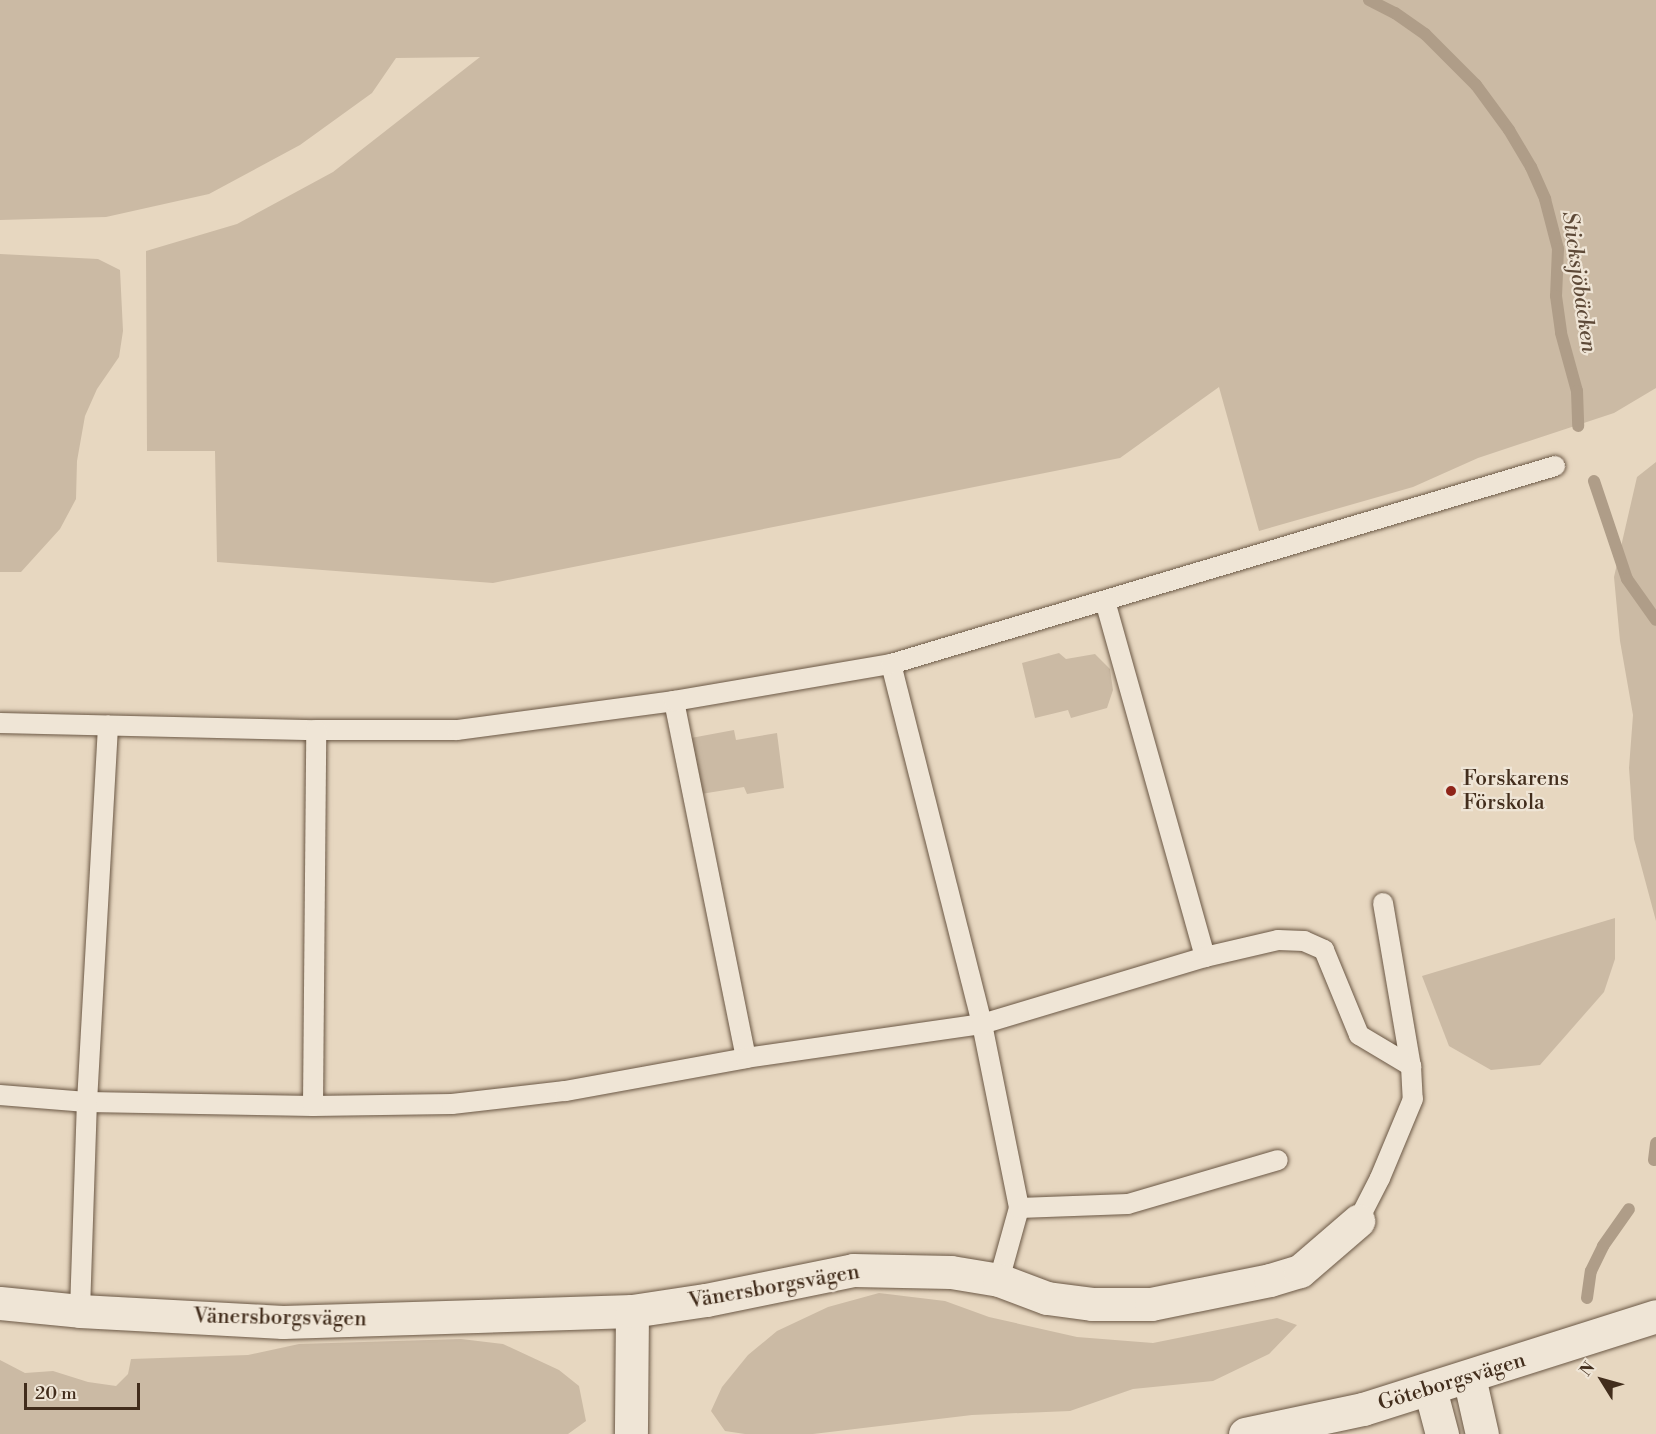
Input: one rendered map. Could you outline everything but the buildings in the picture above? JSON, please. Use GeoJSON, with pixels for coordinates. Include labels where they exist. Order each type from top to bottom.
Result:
{"type":"FeatureCollection","features":[{"type":"Feature","properties":{"kind":"street","name":"Vänersborgsvägen"},"geometry":{"type":"LineString","coordinates":[[0,1303],[80,1311],[283,1322],[632,1311],[705,1300],[853,1270],[951,1272],[999,1280],[1047,1298],[1092,1304],[1150,1304],[1270,1280],[1300,1270],[1358,1221]]}},
{"type":"Feature","properties":{"kind":"street"},"geometry":{"type":"LineString","coordinates":[[631,1434],[632,1311]]}},
{"type":"Feature","properties":{"kind":"street","name":"Göteborgsvägen"},"geometry":{"type":"LineString","coordinates":[[1245,1434],[1363,1409],[1656,1316]]}},
{"type":"Feature","properties":{"kind":"street"},"geometry":{"type":"LineString","coordinates":[[1469,1377],[1482,1434]]}},
{"type":"Feature","properties":{"kind":"street"},"geometry":{"type":"LineString","coordinates":[[1430,1389],[1442,1434]]}},
{"type":"Feature","properties":{"kind":"lane"},"geometry":{"type":"LineString","coordinates":[[0,723],[316,730],[457,730],[674,701],[891,664],[1554,466]]}},
{"type":"Feature","properties":{"kind":"lane"},"geometry":{"type":"LineString","coordinates":[[1105,601],[1204,957]]}},
{"type":"Feature","properties":{"kind":"lane"},"geometry":{"type":"LineString","coordinates":[[891,664],[982,1024],[1019,1208],[999,1280]]}},
{"type":"Feature","properties":{"kind":"lane"},"geometry":{"type":"LineString","coordinates":[[674,701],[746,1058]]}},
{"type":"Feature","properties":{"kind":"lane"},"geometry":{"type":"LineString","coordinates":[[80,1311],[87,1102],[108,726]]}},
{"type":"Feature","properties":{"kind":"lane"},"geometry":{"type":"LineString","coordinates":[[313,1107],[316,730]]}},
{"type":"Feature","properties":{"kind":"lane"},"geometry":{"type":"LineString","coordinates":[[1358,1221],[1380,1178],[1413,1099],[1411,1066],[1383,903]]}},
{"type":"Feature","properties":{"kind":"lane"},"geometry":{"type":"LineString","coordinates":[[0,1095],[87,1102],[313,1107],[452,1104],[565,1091],[746,1058],[982,1024],[1204,957],[1278,940],[1304,941],[1324,950],[1359,1035],[1411,1066]]}},
{"type":"Feature","properties":{"kind":"lane"},"geometry":{"type":"LineString","coordinates":[[1019,1208],[1128,1204],[1278,1160]]}},
{"type":"Feature","properties":{"kind":"shaded area"},"geometry":{"type":"Polygon","coordinates":[[[0,0],[1656,0],[1656,388],[1614,413],[1478,458],[1413,487],[1259,531],[1219,387],[1120,458],[493,583],[217,562],[215,451],[147,451],[146,251],[237,224],[333,172],[480,57],[396,58],[372,93],[300,145],[209,194],[106,217],[0,220],[0,0]]]}},
{"type":"Feature","properties":{"kind":"shaded area"},"geometry":{"type":"Polygon","coordinates":[[[0,254],[98,259],[120,270],[123,331],[119,357],[97,389],[85,416],[77,461],[76,499],[60,529],[21,572],[0,572],[0,254]]]}},
{"type":"Feature","properties":{"kind":"shaded area"},"geometry":{"type":"Polygon","coordinates":[[[1656,462],[1656,921],[1634,839],[1629,768],[1633,715],[1620,641],[1614,577],[1637,477],[1656,462]]]}},
{"type":"Feature","properties":{"kind":"shaded area"},"geometry":{"type":"Polygon","coordinates":[[[1059,653],[1066,659],[1095,654],[1110,669],[1113,690],[1107,708],[1071,718],[1068,710],[1035,718],[1022,663],[1059,653]]]}},
{"type":"Feature","properties":{"kind":"shaded area"},"geometry":{"type":"Polygon","coordinates":[[[734,730],[736,740],[777,733],[784,788],[747,794],[744,787],[701,794],[691,738],[734,730]]]}},
{"type":"Feature","properties":{"kind":"shaded area"},"geometry":{"type":"Polygon","coordinates":[[[1615,918],[1615,959],[1604,992],[1540,1065],[1491,1070],[1449,1046],[1422,976],[1615,918]]]}},
{"type":"Feature","properties":{"kind":"shaded area"},"geometry":{"type":"Polygon","coordinates":[[[879,1293],[945,1301],[989,1317],[1077,1337],[1153,1343],[1277,1318],[1297,1325],[1269,1354],[1213,1381],[1133,1389],[1070,1411],[972,1415],[813,1434],[745,1434],[725,1431],[711,1411],[722,1387],[748,1355],[777,1331],[828,1307],[879,1293]]]}},
{"type":"Feature","properties":{"kind":"shaded area"},"geometry":{"type":"Polygon","coordinates":[[[461,1339],[503,1344],[559,1370],[579,1386],[586,1421],[568,1434],[0,1434],[0,1360],[25,1373],[53,1371],[88,1382],[116,1386],[128,1374],[131,1359],[248,1355],[299,1344],[461,1339]]]}},
{"type":"Feature","properties":{"kind":"waterway","name":"Sticksjöbäcken"},"geometry":{"type":"LineString","coordinates":[[1369,0],[1395,13],[1425,34],[1476,85],[1509,130],[1531,167],[1545,199],[1558,249],[1556,296],[1561,333],[1577,391],[1578,426]]}},
{"type":"Feature","properties":{"kind":"waterway","name":"Sticksjöbäcken"},"geometry":{"type":"LineString","coordinates":[[1594,481],[1627,579],[1656,620]]}},
{"type":"Feature","properties":{"kind":"waterway","name":"Sticksjöbäcken"},"geometry":{"type":"LineString","coordinates":[[1654,1160],[1656,1143]]}},
{"type":"Feature","properties":{"kind":"waterway","name":"Sticksjöbäcken"},"geometry":{"type":"LineString","coordinates":[[1587,1298],[1591,1271],[1603,1246],[1629,1209]]}},
{"type":"Feature","properties":{"kind":"place","name":"Forskarens Förskola"},"geometry":{"type":"Point","coordinates":[1451,791]}}]}
